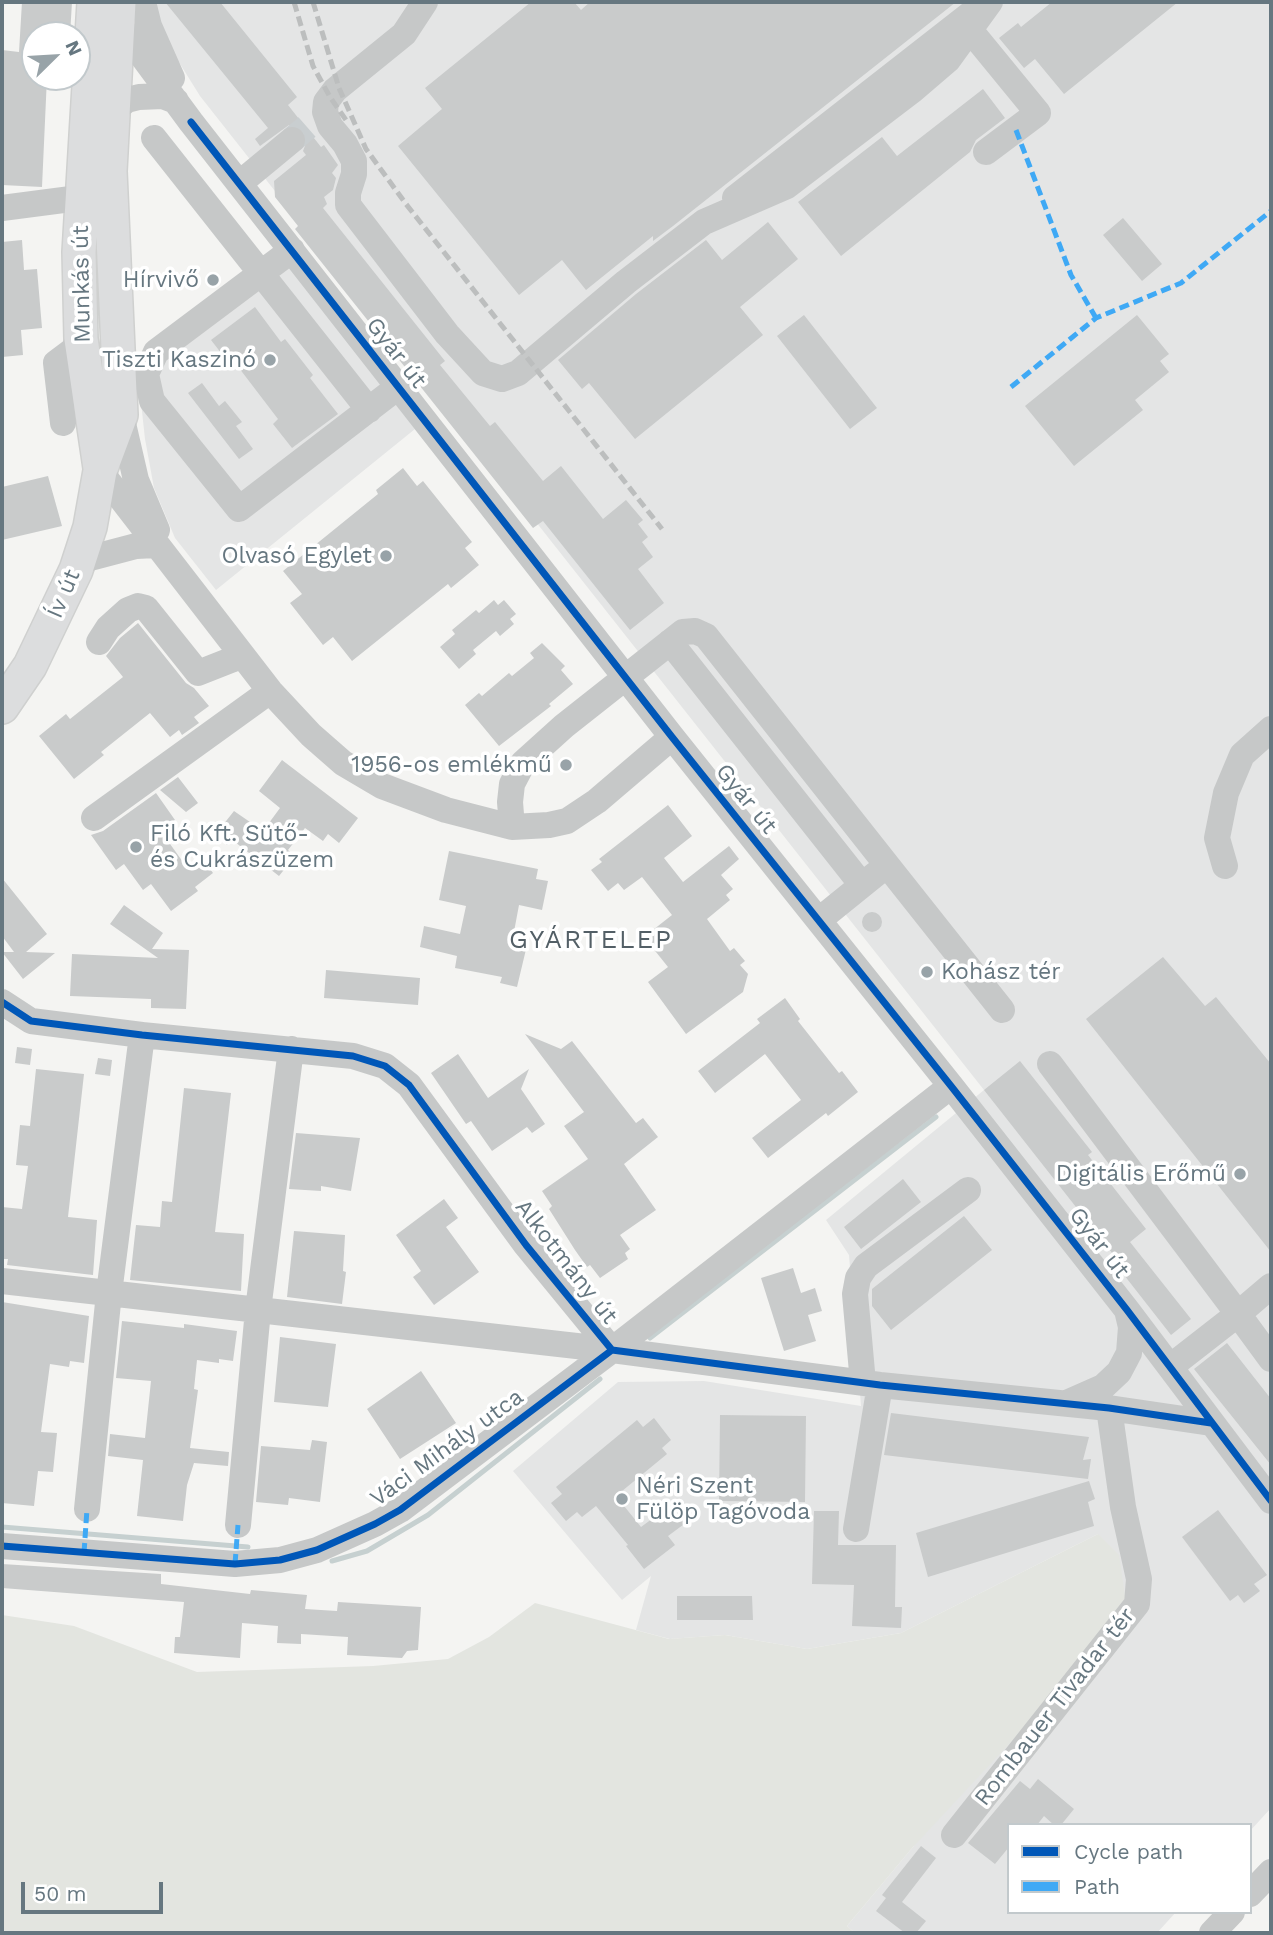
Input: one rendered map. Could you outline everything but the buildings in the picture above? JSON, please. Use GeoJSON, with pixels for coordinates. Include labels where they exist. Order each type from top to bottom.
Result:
{"type":"FeatureCollection","features":[{"type":"Feature","properties":{"kind":"main road","name":"Munkás út"},"geometry":{"type":"LineString","coordinates":[[100,471],[121,415],[110,171],[114,108],[109,7]]}},
{"type":"Feature","properties":{"kind":"main road","name":"Munkás út"},"geometry":{"type":"LineString","coordinates":[[100,471],[81,339],[79,251],[87,132],[109,7]]}},
{"type":"Feature","properties":{"kind":"main road","name":"Ív út"},"geometry":{"type":"LineString","coordinates":[[2,707],[30,666],[54,620],[79,561],[90,527],[100,471]]}},
{"type":"Feature","properties":{"kind":"street","name":"Gyár út"},"geometry":{"type":"LineString","coordinates":[[143,2],[149,26],[183,112]]}},
{"type":"Feature","properties":{"kind":"street"},"geometry":{"type":"LineString","coordinates":[[240,183],[308,126],[335,90],[404,34],[425,2]]}},
{"type":"Feature","properties":{"kind":"street"},"geometry":{"type":"LineString","coordinates":[[308,126],[330,126],[345,144],[354,161],[348,205],[447,334],[483,373],[502,379],[517,373],[625,282],[988,2]]}},
{"type":"Feature","properties":{"kind":"street"},"geometry":{"type":"LineString","coordinates":[[704,222],[787,186],[931,75],[948,60],[988,2]]}},
{"type":"Feature","properties":{"kind":"street","name":"Gyár út"},"geometry":{"type":"LineString","coordinates":[[109,7],[183,112],[672,737],[1127,1310],[1271,1500]]}},
{"type":"Feature","properties":{"kind":"street"},"geometry":{"type":"LineString","coordinates":[[970,30],[1038,113],[986,152]]}},
{"type":"Feature","properties":{"kind":"street"},"geometry":{"type":"LineString","coordinates":[[87,132],[127,100],[152,95],[183,112]]}},
{"type":"Feature","properties":{"kind":"street"},"geometry":{"type":"LineString","coordinates":[[154,138],[369,410]]}},
{"type":"Feature","properties":{"kind":"street"},"geometry":{"type":"LineString","coordinates":[[2,208],[71,199],[82,194],[110,171]]}},
{"type":"Feature","properties":{"kind":"street"},"geometry":{"type":"LineString","coordinates":[[292,250],[156,352],[146,374],[152,401],[239,509],[398,387]]}},
{"type":"Feature","properties":{"kind":"street"},"geometry":{"type":"LineString","coordinates":[[63,423],[56,363],[81,339]]}},
{"type":"Feature","properties":{"kind":"street"},"geometry":{"type":"LineString","coordinates":[[121,415],[136,480],[162,553]]}},
{"type":"Feature","properties":{"kind":"street"},"geometry":{"type":"LineString","coordinates":[[100,471],[270,691],[311,735],[343,763],[382,786],[446,810],[512,827],[549,825],[567,821],[597,801],[672,737]]}},
{"type":"Feature","properties":{"kind":"street"},"geometry":{"type":"LineString","coordinates":[[79,561],[136,546],[162,553]]}},
{"type":"Feature","properties":{"kind":"street"},"geometry":{"type":"LineString","coordinates":[[99,642],[108,628],[128,610],[138,606],[146,608],[198,673],[231,660],[241,653]]}},
{"type":"Feature","properties":{"kind":"street"},"geometry":{"type":"LineString","coordinates":[[512,827],[512,784],[523,763],[564,726],[683,632],[695,631],[706,636],[1002,1010]]}},
{"type":"Feature","properties":{"kind":"street"},"geometry":{"type":"LineString","coordinates":[[670,642],[862,885]]}},
{"type":"Feature","properties":{"kind":"street"},"geometry":{"type":"LineString","coordinates":[[94,818],[270,691]]}},
{"type":"Feature","properties":{"kind":"street"},"geometry":{"type":"LineString","coordinates":[[1225,866],[1217,838],[1227,793],[1242,755],[1271,729]]}},
{"type":"Feature","properties":{"kind":"street"},"geometry":{"type":"LineString","coordinates":[[819,920],[887,865]]}},
{"type":"Feature","properties":{"kind":"street","name":"Alkotmány út"},"geometry":{"type":"LineString","coordinates":[[2,1002],[31,1021],[292,1049],[369,1059],[385,1066],[409,1085],[526,1245],[611,1350],[871,1384],[1109,1408],[1211,1423]]}},
{"type":"Feature","properties":{"kind":"street"},"geometry":{"type":"LineString","coordinates":[[2,1017],[31,1021]]}},
{"type":"Feature","properties":{"kind":"street"},"geometry":{"type":"LineString","coordinates":[[87,1509],[109,1293],[142,1035]]}},
{"type":"Feature","properties":{"kind":"street"},"geometry":{"type":"LineString","coordinates":[[238,1525],[258,1310],[292,1049]]}},
{"type":"Feature","properties":{"kind":"street"},"geometry":{"type":"LineString","coordinates":[[1050,1064],[1271,1359]]}},
{"type":"Feature","properties":{"kind":"street","name":"Váci Mihály utca"},"geometry":{"type":"LineString","coordinates":[[2,1546],[235,1564],[280,1560],[317,1550],[375,1524],[400,1510],[611,1350],[951,1086]]}},
{"type":"Feature","properties":{"kind":"street"},"geometry":{"type":"LineString","coordinates":[[856,1529],[871,1384],[855,1294],[858,1278],[866,1266],[968,1190]]}},
{"type":"Feature","properties":{"kind":"street"},"geometry":{"type":"LineString","coordinates":[[2,1281],[611,1350]]}},
{"type":"Feature","properties":{"kind":"street"},"geometry":{"type":"LineString","coordinates":[[1170,1367],[1271,1286]]}},
{"type":"Feature","properties":{"kind":"street"},"geometry":{"type":"LineString","coordinates":[[1066,1403],[1103,1387],[1119,1372],[1129,1353],[1131,1327],[1127,1310]]}},
{"type":"Feature","properties":{"kind":"street","name":"Rombauer Tivadar tér"},"geometry":{"type":"LineString","coordinates":[[954,1835],[1137,1604],[1139,1579],[1123,1507],[1109,1408]]}},
{"type":"Feature","properties":{"kind":"street"},"geometry":{"type":"LineString","coordinates":[[1252,1892],[1271,1872]]}},
{"type":"Feature","properties":{"kind":"street"},"geometry":{"type":"LineString","coordinates":[[1212,1933],[1230,1914]]}},
{"type":"Feature","properties":{"kind":"shaded area"},"geometry":{"type":"Polygon","coordinates":[[[154,2],[1271,2],[1271,1808],[1252,1829],[1252,1823],[1007,1823],[1007,1914],[1174,1914],[1157,1933],[855,1933],[847,1926],[913,1847],[1098,1534],[901,1633],[807,1649],[725,1635],[670,1639],[636,1630],[651,1576],[622,1600],[513,1471],[618,1382],[704,1381],[861,1406],[849,1255],[826,1220],[984,1090],[200,96],[165,34],[154,2]]]}},
{"type":"Feature","properties":{"kind":"shaded area"},"geometry":{"type":"Polygon","coordinates":[[[276,249],[415,429],[216,590],[175,538],[154,488],[145,439],[136,356],[276,249]]]}},
{"type":"Feature","properties":{"kind":"shaded area"},"geometry":{"type":"Polygon","coordinates":[[[1098,1534],[1119,1555],[1128,1616],[913,1847],[847,1926],[855,1933],[2,1933],[2,1615],[74,1626],[197,1672],[373,1666],[448,1659],[489,1637],[535,1603],[669,1639],[725,1635],[807,1649],[901,1633],[1098,1534]]]}},
{"type":"Feature","properties":{"kind":"waterway"},"geometry":{"type":"LineString","coordinates":[[650,1338],[936,1117]]}},
{"type":"Feature","properties":{"kind":"waterway"},"geometry":{"type":"LineString","coordinates":[[332,1561],[367,1551],[428,1515],[600,1379]]}},
{"type":"Feature","properties":{"kind":"waterway"},"geometry":{"type":"LineString","coordinates":[[2,1527],[248,1547]]}},
{"type":"Feature","properties":{"kind":"tunnel"},"geometry":{"type":"LineString","coordinates":[[292,140],[307,127]]}},
{"type":"Feature","properties":{"kind":"railway"},"geometry":{"type":"LineString","coordinates":[[294,2],[313,66],[346,120]]}},
{"type":"Feature","properties":{"kind":"railway"},"geometry":{"type":"LineString","coordinates":[[313,2],[339,88],[366,149],[406,204],[662,529]]}},
{"type":"Feature","properties":{"kind":"marked path"},"geometry":{"type":"LineString","coordinates":[[1016,130],[1071,275],[1096,318]]}},
{"type":"Feature","properties":{"kind":"marked path"},"geometry":{"type":"LineString","coordinates":[[1011,387],[1096,318],[1181,283],[1271,211]]}},
{"type":"Feature","properties":{"kind":"marked path"},"geometry":{"type":"LineString","coordinates":[[84,1553],[87,1509]]}},
{"type":"Feature","properties":{"kind":"marked path"},"geometry":{"type":"LineString","coordinates":[[235,1564],[238,1525]]}},
{"type":"Feature","properties":{"kind":"cycle path"},"geometry":{"type":"LineString","coordinates":[[191,122],[672,737],[1127,1310],[1271,1501]]}},
{"type":"Feature","properties":{"kind":"cycle path"},"geometry":{"type":"LineString","coordinates":[[2,1002],[31,1021],[353,1056],[385,1066],[409,1085],[526,1245],[612,1350],[880,1385],[1109,1408],[1211,1423]]}},
{"type":"Feature","properties":{"kind":"cycle path"},"geometry":{"type":"LineString","coordinates":[[2,1546],[235,1564],[280,1560],[317,1550],[400,1510],[612,1350]]}},
{"type":"Feature","properties":{"kind":"place","name":"Hírvivő"},"geometry":{"type":"Point","coordinates":[213,280]}},
{"type":"Feature","properties":{"kind":"place","name":"Tiszti Kaszinó"},"geometry":{"type":"Point","coordinates":[270,360]}},
{"type":"Feature","properties":{"kind":"place","name":"Olvasó Egylet"},"geometry":{"type":"Point","coordinates":[386,556]}},
{"type":"Feature","properties":{"kind":"place","name":"1956-os emlékmű"},"geometry":{"type":"Point","coordinates":[566,765]}},
{"type":"Feature","properties":{"kind":"place","name":"Filó Kft. Sütő- és Cukrászüzem"},"geometry":{"type":"Point","coordinates":[136,847]}},
{"type":"Feature","properties":{"kind":"place","name":"Kohász tér"},"geometry":{"type":"Point","coordinates":[927,972]}},
{"type":"Feature","properties":{"kind":"place","name":"Digitális Erőmű"},"geometry":{"type":"Point","coordinates":[1240,1174]}},
{"type":"Feature","properties":{"kind":"place","name":"Néri Szent Fülöp Tagóvoda"},"geometry":{"type":"Point","coordinates":[622,1499]}},
{"type":"Feature","properties":{"kind":"district","name":"GYÁRTELEP"},"geometry":{"type":"Point","coordinates":[591,940]}}]}
